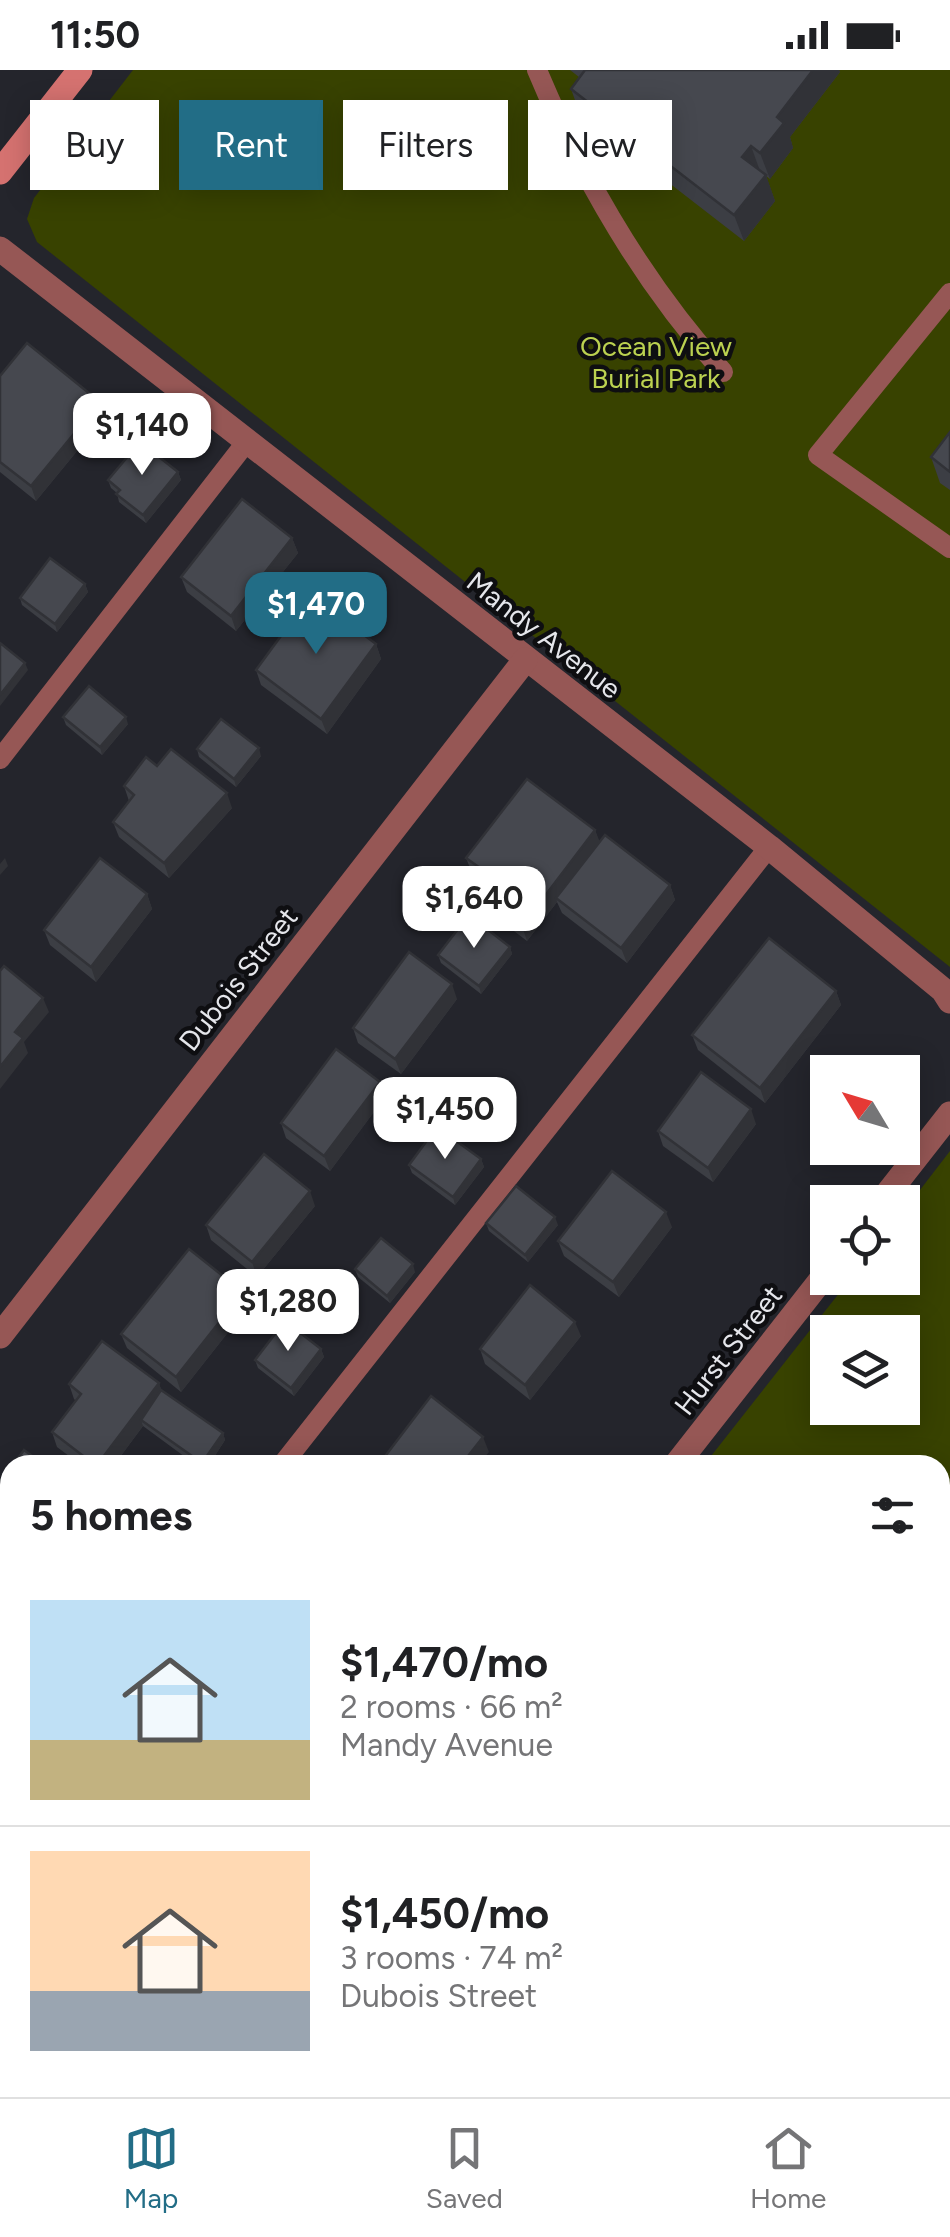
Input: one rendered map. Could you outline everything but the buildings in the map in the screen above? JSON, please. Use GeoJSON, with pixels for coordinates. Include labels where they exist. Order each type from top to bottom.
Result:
{"type":"FeatureCollection","features":[{"type":"Feature","properties":{"kind":"main road"},"geometry":{"type":"LineString","coordinates":[[0,172],[80,70]]}},
{"type":"Feature","properties":{"kind":"street","name":"Mandy Avenue"},"geometry":{"type":"LineString","coordinates":[[0,249],[769,847],[943,990],[950,1002]]}},
{"type":"Feature","properties":{"kind":"street","name":"Dubois Street"},"geometry":{"type":"LineString","coordinates":[[0,1336],[525,660]]}},
{"type":"Feature","properties":{"kind":"street"},"geometry":{"type":"LineString","coordinates":[[894,1185],[950,1114]]}},
{"type":"Feature","properties":{"kind":"street","name":"Hurst Street"},"geometry":{"type":"LineString","coordinates":[[684,1455],[810,1294]]}},
{"type":"Feature","properties":{"kind":"lane"},"geometry":{"type":"LineString","coordinates":[[536,70],[619,231],[668,312],[723,372]]}},
{"type":"Feature","properties":{"kind":"lane"},"geometry":{"type":"LineString","coordinates":[[950,293],[818,455],[950,548]]}},
{"type":"Feature","properties":{"kind":"lane"},"geometry":{"type":"LineString","coordinates":[[0,758],[248,440]]}},
{"type":"Feature","properties":{"kind":"lane"},"geometry":{"type":"LineString","coordinates":[[290,1455],[769,847]]}},
{"type":"Feature","properties":{"kind":"green space","name":"Ocean View Burial Park"},"geometry":{"type":"Polygon","coordinates":[[[133,70],[950,70],[950,967],[37,242],[27,219],[40,190],[159,190],[159,100],[110,100],[133,70]]]}},
{"type":"Feature","properties":{"kind":"green space"},"geometry":{"type":"Polygon","coordinates":[[[950,1151],[950,1455],[712,1455],[810,1330],[810,1425],[920,1425],[920,1315],[822,1315],[838,1295],[920,1295],[920,1190],[950,1151]]]}}]}
